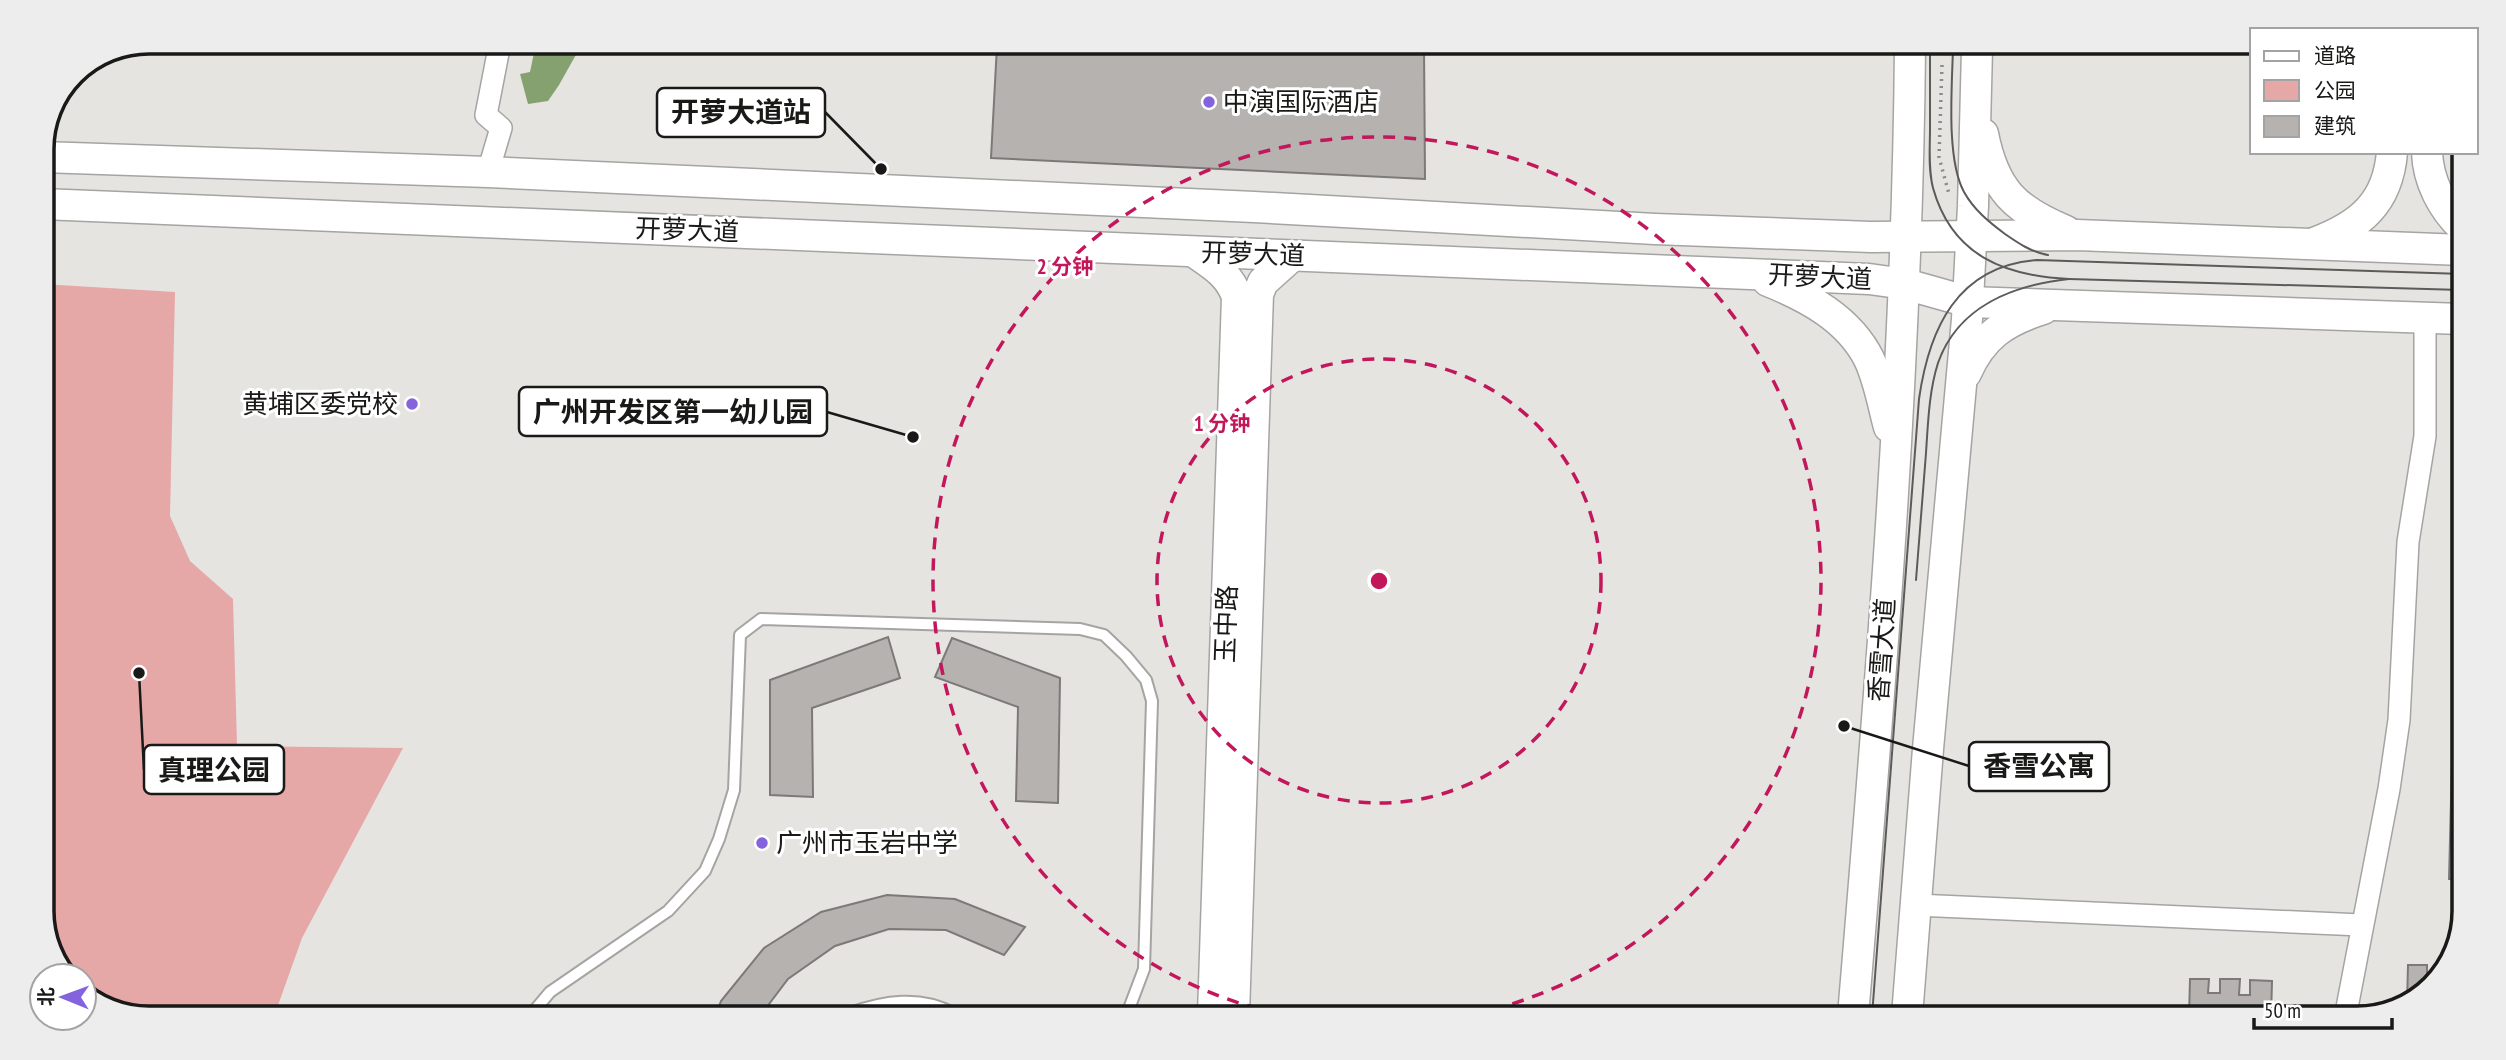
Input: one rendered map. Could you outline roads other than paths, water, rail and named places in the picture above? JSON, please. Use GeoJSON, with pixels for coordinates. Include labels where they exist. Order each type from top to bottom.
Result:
{"type":"FeatureCollection","features":[{"type":"Feature","properties":{"kind":"main road"},"geometry":{"type":"LineString","coordinates":[[1907,237],[1910,54]]}},
{"type":"Feature","properties":{"kind":"main road"},"geometry":{"type":"LineString","coordinates":[[1972,236],[1977,54]]}},
{"type":"Feature","properties":{"kind":"main road"},"geometry":{"type":"LineString","coordinates":[[1976,103],[1985,148],[2003,187],[2018,205],[2036,218],[2077,235]]}},
{"type":"Feature","properties":{"kind":"main road"},"geometry":{"type":"LineString","coordinates":[[2309,245],[2350,227],[2371,209],[2385,188],[2392,154]]}},
{"type":"Feature","properties":{"kind":"main road"},"geometry":{"type":"LineString","coordinates":[[2427,154],[2431,181],[2452,214]]}},
{"type":"Feature","properties":{"kind":"main road","name":"开萝大道"},"geometry":{"type":"LineString","coordinates":[[54,157],[488,172],[1254,207],[1681,230],[1907,237],[2077,235],[2452,250]]}},
{"type":"Feature","properties":{"kind":"main road","name":"开萝大道"},"geometry":{"type":"LineString","coordinates":[[54,204],[1748,273],[1869,279],[1905,284],[1969,302],[2452,319]]}},
{"type":"Feature","properties":{"kind":"main road"},"geometry":{"type":"LineString","coordinates":[[1675,271],[1701,254],[1707,246],[1702,236],[1681,230]]}},
{"type":"Feature","properties":{"kind":"main road","name":"香雪大道"},"geometry":{"type":"LineString","coordinates":[[1908,1006],[1928,749],[1969,302],[1972,236]]}},
{"type":"Feature","properties":{"kind":"main road","name":"香雪大道"},"geometry":{"type":"LineString","coordinates":[[1854,1006],[1896,460],[1907,237]]}},
{"type":"Feature","properties":{"kind":"main road","name":"玉中路"},"geometry":{"type":"LineString","coordinates":[[1194,252],[1220,269],[1229,279],[1237,297],[1213,1006]]}},
{"type":"Feature","properties":{"kind":"main road","name":"玉中路"},"geometry":{"type":"LineString","coordinates":[[1234,1006],[1258,294],[1263,282],[1292,256]]}},
{"type":"Feature","properties":{"kind":"main road"},"geometry":{"type":"LineString","coordinates":[[1748,273],[1799,293],[1825,310],[1858,340],[1874,371],[1896,460]]}},
{"type":"Feature","properties":{"kind":"main road"},"geometry":{"type":"LineString","coordinates":[[1961,386],[1972,360],[1988,337],[2008,323],[2055,306]]}},
{"type":"Feature","properties":{"kind":"street"},"geometry":{"type":"LineString","coordinates":[[488,172],[501,128],[486,115],[498,54]]}},
{"type":"Feature","properties":{"kind":"street"},"geometry":{"type":"LineString","coordinates":[[2347,1006],[2389,789],[2399,720],[2409,542],[2425,436],[2425,318]]}},
{"type":"Feature","properties":{"kind":"street"},"geometry":{"type":"LineString","coordinates":[[1916,905],[2361,925]]}},
{"type":"Feature","properties":{"kind":"lane"},"geometry":{"type":"LineString","coordinates":[[539,1006],[550,992],[668,911],[705,871],[719,839],[734,790],[740,635],[761,619],[1080,629],[1104,635],[1126,656],[1146,680],[1152,701],[1144,969],[1130,1006]]}},
{"type":"Feature","properties":{"kind":"lane"},"geometry":{"type":"LineString","coordinates":[[870,1006],[912,1001],[933,1006]]}},
{"type":"Feature","properties":{"kind":"tram line"},"geometry":{"type":"LineString","coordinates":[[1930,54],[1930,173],[1933,188],[1953,230],[1984,258],[2003,267],[2023,273],[2069,279],[2452,290]]}},
{"type":"Feature","properties":{"kind":"tram line"},"geometry":{"type":"LineString","coordinates":[[1953,54],[1952,142],[1958,178],[1964,192],[1977,210],[2005,234],[2030,249],[2048,255]]}},
{"type":"Feature","properties":{"kind":"tram line"},"geometry":{"type":"LineString","coordinates":[[1873,1006],[1919,399],[1930,349],[1952,306],[1967,288],[1986,274],[2009,265],[2037,260],[2452,274]]}},
{"type":"Feature","properties":{"kind":"tram line"},"geometry":{"type":"LineString","coordinates":[[1916,580],[1931,396],[1938,363],[1947,343],[1959,327],[1990,302],[2028,287],[2069,279]]}},
{"type":"Feature","properties":{"kind":"place","name":"中演国际酒店"},"geometry":{"type":"Point","coordinates":[1209,102]}},
{"type":"Feature","properties":{"kind":"place","name":"开萝大道站"},"geometry":{"type":"Point","coordinates":[881,169]}},
{"type":"Feature","properties":{"kind":"place","name":"黄埔区委党校"},"geometry":{"type":"Point","coordinates":[412,404]}},
{"type":"Feature","properties":{"kind":"place","name":"广州开发区第一幼儿园"},"geometry":{"type":"Point","coordinates":[913,437]}},
{"type":"Feature","properties":{"kind":"place","name":"真理公园"},"geometry":{"type":"Point","coordinates":[139,673]}},
{"type":"Feature","properties":{"kind":"place","name":"香雪公寓"},"geometry":{"type":"Point","coordinates":[1844,726]}},
{"type":"Feature","properties":{"kind":"place","name":"广州市玉岩中学"},"geometry":{"type":"Point","coordinates":[762,843]}}]}
